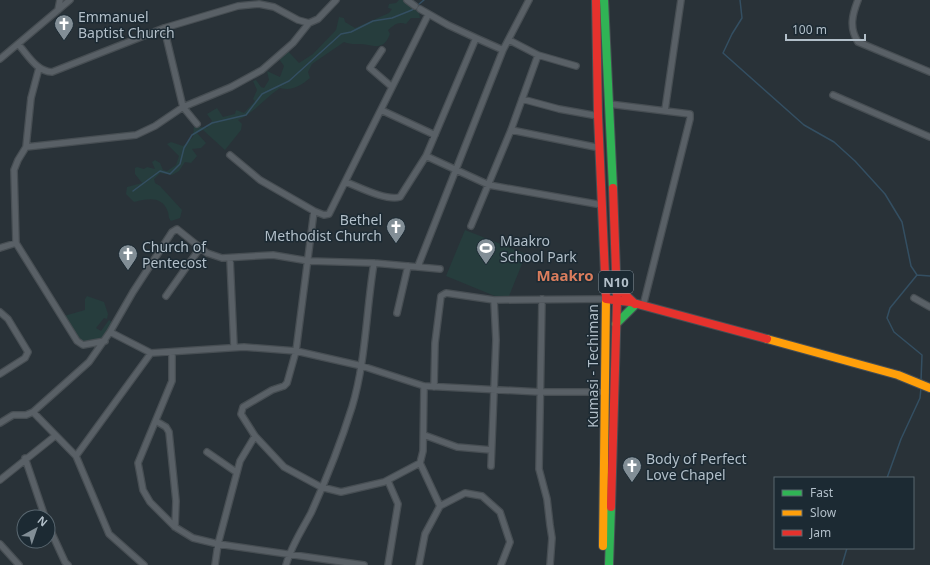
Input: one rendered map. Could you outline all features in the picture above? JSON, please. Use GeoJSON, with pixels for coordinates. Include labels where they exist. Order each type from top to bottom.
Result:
{"type":"FeatureCollection","features":[{"type":"Feature","properties":{"kind":"main road","name":"Kumasi - Techiman"},"geometry":{"type":"LineString","coordinates":[[596,0],[598,116],[606,302],[606,392],[602,565]]}},
{"type":"Feature","properties":{"kind":"main road","name":"N10"},"geometry":{"type":"LineString","coordinates":[[604,0],[616,286],[608,565]]}},
{"type":"Feature","properties":{"kind":"main road"},"geometry":{"type":"LineString","coordinates":[[616,286],[637,305]]}},
{"type":"Feature","properties":{"kind":"main road"},"geometry":{"type":"LineString","coordinates":[[606,302],[637,305],[898,375],[928,387]]}},
{"type":"Feature","properties":{"kind":"main road"},"geometry":{"type":"LineString","coordinates":[[616,324],[637,305]]}},
{"type":"Feature","properties":{"kind":"street"},"geometry":{"type":"LineString","coordinates":[[58,10],[60,0]]}},
{"type":"Feature","properties":{"kind":"street"},"geometry":{"type":"LineString","coordinates":[[1,57],[70,0]]}},
{"type":"Feature","properties":{"kind":"street"},"geometry":{"type":"LineString","coordinates":[[26,147],[131,137],[155,126],[183,107],[231,88],[262,70],[293,43],[309,23],[318,19],[336,0]]}},
{"type":"Feature","properties":{"kind":"street"},"geometry":{"type":"LineString","coordinates":[[407,0],[428,15],[503,50]]}},
{"type":"Feature","properties":{"kind":"street"},"geometry":{"type":"LineString","coordinates":[[418,266],[503,50],[510,40],[529,0]]}},
{"type":"Feature","properties":{"kind":"street"},"geometry":{"type":"LineString","coordinates":[[665,110],[681,0]]}},
{"type":"Feature","properties":{"kind":"street"},"geometry":{"type":"LineString","coordinates":[[858,0],[852,23],[852,34],[858,42],[930,72]]}},
{"type":"Feature","properties":{"kind":"street"},"geometry":{"type":"LineString","coordinates":[[18,44],[39,68],[45,71],[59,70],[164,28],[238,6],[259,4],[274,7],[298,20],[309,23]]}},
{"type":"Feature","properties":{"kind":"street"},"geometry":{"type":"LineString","coordinates":[[230,155],[260,180],[314,211],[324,215],[329,214],[428,15]]}},
{"type":"Feature","properties":{"kind":"street"},"geometry":{"type":"LineString","coordinates":[[164,28],[183,107],[197,124]]}},
{"type":"Feature","properties":{"kind":"street"},"geometry":{"type":"LineString","coordinates":[[346,182],[374,193],[394,198],[400,197],[426,156],[476,38]]}},
{"type":"Feature","properties":{"kind":"street"},"geometry":{"type":"LineString","coordinates":[[510,40],[538,55],[576,66]]}},
{"type":"Feature","properties":{"kind":"street"},"geometry":{"type":"LineString","coordinates":[[382,50],[370,68],[392,87]]}},
{"type":"Feature","properties":{"kind":"street"},"geometry":{"type":"LineString","coordinates":[[471,226],[511,130],[538,55]]}},
{"type":"Feature","properties":{"kind":"street"},"geometry":{"type":"LineString","coordinates":[[39,68],[32,98],[26,147],[14,170],[16,243],[77,341],[83,344],[105,341]]}},
{"type":"Feature","properties":{"kind":"street"},"geometry":{"type":"LineString","coordinates":[[833,95],[930,137]]}},
{"type":"Feature","properties":{"kind":"street"},"geometry":{"type":"LineString","coordinates":[[522,99],[559,110],[598,116]]}},
{"type":"Feature","properties":{"kind":"street"},"geometry":{"type":"LineString","coordinates":[[609,104],[690,114],[690,119],[637,305]]}},
{"type":"Feature","properties":{"kind":"street"},"geometry":{"type":"LineString","coordinates":[[381,110],[436,135]]}},
{"type":"Feature","properties":{"kind":"street"},"geometry":{"type":"LineString","coordinates":[[511,130],[600,148]]}},
{"type":"Feature","properties":{"kind":"street"},"geometry":{"type":"LineString","coordinates":[[426,156],[489,185],[602,205]]}},
{"type":"Feature","properties":{"kind":"street"},"geometry":{"type":"LineString","coordinates":[[314,211],[309,261],[296,351],[285,385],[272,390],[241,409],[241,414],[255,436],[284,467],[321,487],[341,492],[388,481],[420,463]]}},
{"type":"Feature","properties":{"kind":"street"},"geometry":{"type":"LineString","coordinates":[[0,423],[13,415],[26,415],[33,412],[84,367],[105,341],[172,232],[178,229],[182,230],[200,248],[213,256],[230,259],[265,255],[309,261],[374,263],[440,269]]}},
{"type":"Feature","properties":{"kind":"street"},"geometry":{"type":"LineString","coordinates":[[0,248],[16,243]]}},
{"type":"Feature","properties":{"kind":"street"},"geometry":{"type":"LineString","coordinates":[[166,296],[200,248]]}},
{"type":"Feature","properties":{"kind":"street"},"geometry":{"type":"LineString","coordinates":[[230,259],[234,347]]}},
{"type":"Feature","properties":{"kind":"street"},"geometry":{"type":"LineString","coordinates":[[286,565],[289,555],[309,516],[351,408],[362,366],[367,301],[374,263]]}},
{"type":"Feature","properties":{"kind":"street"},"geometry":{"type":"LineString","coordinates":[[397,313],[408,266]]}},
{"type":"Feature","properties":{"kind":"street"},"geometry":{"type":"LineString","coordinates":[[434,387],[435,343],[441,296],[446,293],[494,300],[542,299],[606,302]]}},
{"type":"Feature","properties":{"kind":"street"},"geometry":{"type":"LineString","coordinates":[[914,298],[930,307]]}},
{"type":"Feature","properties":{"kind":"street"},"geometry":{"type":"LineString","coordinates":[[542,299],[538,469],[549,511],[552,538],[550,565]]}},
{"type":"Feature","properties":{"kind":"street"},"geometry":{"type":"LineString","coordinates":[[491,466],[496,340],[494,300]]}},
{"type":"Feature","properties":{"kind":"street"},"geometry":{"type":"LineString","coordinates":[[0,312],[8,319],[28,352],[25,358],[0,374]]}},
{"type":"Feature","properties":{"kind":"street"},"geometry":{"type":"LineString","coordinates":[[110,332],[151,353],[234,347],[257,347],[296,351],[362,366],[424,386],[540,392],[606,392]]}},
{"type":"Feature","properties":{"kind":"street"},"geometry":{"type":"LineString","coordinates":[[172,352],[172,381],[156,421],[139,457],[138,470],[147,496],[175,527],[188,536],[218,544],[364,565]]}},
{"type":"Feature","properties":{"kind":"street"},"geometry":{"type":"LineString","coordinates":[[76,456],[151,353]]}},
{"type":"Feature","properties":{"kind":"street"},"geometry":{"type":"LineString","coordinates":[[424,386],[424,435],[420,463],[440,506]]}},
{"type":"Feature","properties":{"kind":"street"},"geometry":{"type":"LineString","coordinates":[[33,412],[76,456],[109,534],[144,565]]}},
{"type":"Feature","properties":{"kind":"street"},"geometry":{"type":"LineString","coordinates":[[156,421],[166,427],[169,432],[176,501],[175,527]]}},
{"type":"Feature","properties":{"kind":"street"},"geometry":{"type":"LineString","coordinates":[[424,435],[457,447],[491,450]]}},
{"type":"Feature","properties":{"kind":"street"},"geometry":{"type":"LineString","coordinates":[[0,480],[25,458],[55,436]]}},
{"type":"Feature","properties":{"kind":"street"},"geometry":{"type":"LineString","coordinates":[[215,565],[218,544],[236,472],[241,457],[255,436]]}},
{"type":"Feature","properties":{"kind":"street"},"geometry":{"type":"LineString","coordinates":[[207,452],[236,472]]}},
{"type":"Feature","properties":{"kind":"street"},"geometry":{"type":"LineString","coordinates":[[25,458],[42,509]]}},
{"type":"Feature","properties":{"kind":"street"},"geometry":{"type":"LineString","coordinates":[[388,481],[398,504],[388,565]]}},
{"type":"Feature","properties":{"kind":"street"},"geometry":{"type":"LineString","coordinates":[[419,565],[425,534],[440,506],[465,493],[470,492],[482,496],[498,508],[502,516],[510,542],[501,565]]}},
{"type":"Feature","properties":{"kind":"street"},"geometry":{"type":"LineString","coordinates":[[0,544],[19,565]]}},
{"type":"Feature","properties":{"kind":"street"},"geometry":{"type":"LineString","coordinates":[[56,544],[64,564]]}},
{"type":"Feature","properties":{"kind":"green space"},"geometry":{"type":"Polygon","coordinates":[[[399,0],[405,0],[419,12],[420,18],[411,18],[406,24],[398,23],[394,25],[388,30],[390,34],[381,46],[351,44],[344,42],[312,64],[308,72],[310,78],[306,81],[293,88],[280,88],[249,114],[238,120],[242,124],[241,130],[225,150],[203,130],[197,133],[206,143],[201,148],[192,149],[197,156],[191,163],[185,162],[179,171],[172,175],[160,173],[154,179],[155,183],[160,186],[182,210],[180,218],[171,221],[165,207],[158,201],[149,199],[134,202],[126,194],[127,187],[142,183],[135,174],[135,168],[137,167],[144,169],[147,167],[155,169],[152,162],[155,160],[160,163],[163,170],[167,171],[176,165],[179,156],[167,144],[171,142],[183,146],[193,137],[194,126],[207,128],[212,121],[207,114],[217,108],[223,117],[235,114],[236,110],[244,113],[255,101],[253,99],[257,90],[253,81],[256,80],[261,87],[264,88],[269,80],[267,71],[280,77],[284,66],[279,59],[288,51],[299,63],[313,54],[336,30],[339,17],[344,18],[345,22],[355,28],[389,13],[392,9],[388,8],[389,4],[396,3],[399,0]]]}},
{"type":"Feature","properties":{"kind":"green space","name":"Maakro School Park"},"geometry":{"type":"Polygon","coordinates":[[[465,230],[526,254],[507,301],[446,276],[465,230]]]}},
{"type":"Feature","properties":{"kind":"green space"},"geometry":{"type":"Polygon","coordinates":[[[87,296],[104,302],[108,314],[107,319],[104,318],[96,328],[101,331],[109,320],[113,323],[102,339],[84,342],[74,334],[64,316],[85,310],[85,299],[87,296]]]}},
{"type":"Feature","properties":{"kind":"waterway"},"geometry":{"type":"LineString","coordinates":[[133,191],[160,171],[170,174],[180,164],[184,148],[192,135],[212,123],[246,115],[262,94],[289,81],[341,34],[351,32],[373,21],[392,18],[412,10],[424,0]]}},
{"type":"Feature","properties":{"kind":"waterway"},"geometry":{"type":"LineString","coordinates":[[740,0],[742,18],[723,53],[804,125],[834,142],[855,161],[885,194],[902,222],[911,266],[917,275],[930,276]]}},
{"type":"Feature","properties":{"kind":"waterway"},"geometry":{"type":"LineString","coordinates":[[917,275],[890,308],[887,318],[894,332],[922,355],[921,381]]}},
{"type":"Feature","properties":{"kind":"waterway"},"geometry":{"type":"LineString","coordinates":[[887,477],[901,439],[920,398],[921,388]]}},
{"type":"Feature","properties":{"kind":"waterway"},"geometry":{"type":"LineString","coordinates":[[842,565],[847,549]]}},
{"type":"Feature","properties":{"kind":"traffic: fast"},"geometry":{"type":"LineString","coordinates":[[604,0],[613,188]]}},
{"type":"Feature","properties":{"kind":"traffic: fast"},"geometry":{"type":"LineString","coordinates":[[616,324],[635,305]]}},
{"type":"Feature","properties":{"kind":"traffic: fast"},"geometry":{"type":"LineString","coordinates":[[609,565],[611,507]]}},
{"type":"Feature","properties":{"kind":"traffic: slow"},"geometry":{"type":"LineString","coordinates":[[603,546],[606,298]]}},
{"type":"Feature","properties":{"kind":"traffic: slow"},"geometry":{"type":"LineString","coordinates":[[767,339],[898,375],[930,388]]}},
{"type":"Feature","properties":{"kind":"traffic: jam"},"geometry":{"type":"LineString","coordinates":[[596,0],[598,116],[606,298]]}},
{"type":"Feature","properties":{"kind":"traffic: jam"},"geometry":{"type":"LineString","coordinates":[[611,507],[617,300],[613,188]]}},
{"type":"Feature","properties":{"kind":"traffic: jam"},"geometry":{"type":"LineString","coordinates":[[616,286],[635,304]]}},
{"type":"Feature","properties":{"kind":"traffic: jam"},"geometry":{"type":"LineString","coordinates":[[606,299],[630,302],[767,339]]}},
{"type":"Feature","properties":{"kind":"place","name":"Emmanuel Baptist Church"},"geometry":{"type":"Point","coordinates":[64,41]}},
{"type":"Feature","properties":{"kind":"place","name":"Bethel Methodist Church"},"geometry":{"type":"Point","coordinates":[396,244]}},
{"type":"Feature","properties":{"kind":"place","name":"Maakro School Park"},"geometry":{"type":"Point","coordinates":[486,265]}},
{"type":"Feature","properties":{"kind":"place","name":"Church of Pentecost"},"geometry":{"type":"Point","coordinates":[128,271]}},
{"type":"Feature","properties":{"kind":"place","name":"Body of Perfect Love Chapel"},"geometry":{"type":"Point","coordinates":[632,483]}},
{"type":"Feature","properties":{"kind":"district","name":"Maakro"},"geometry":{"type":"Point","coordinates":[565,275]}}]}
